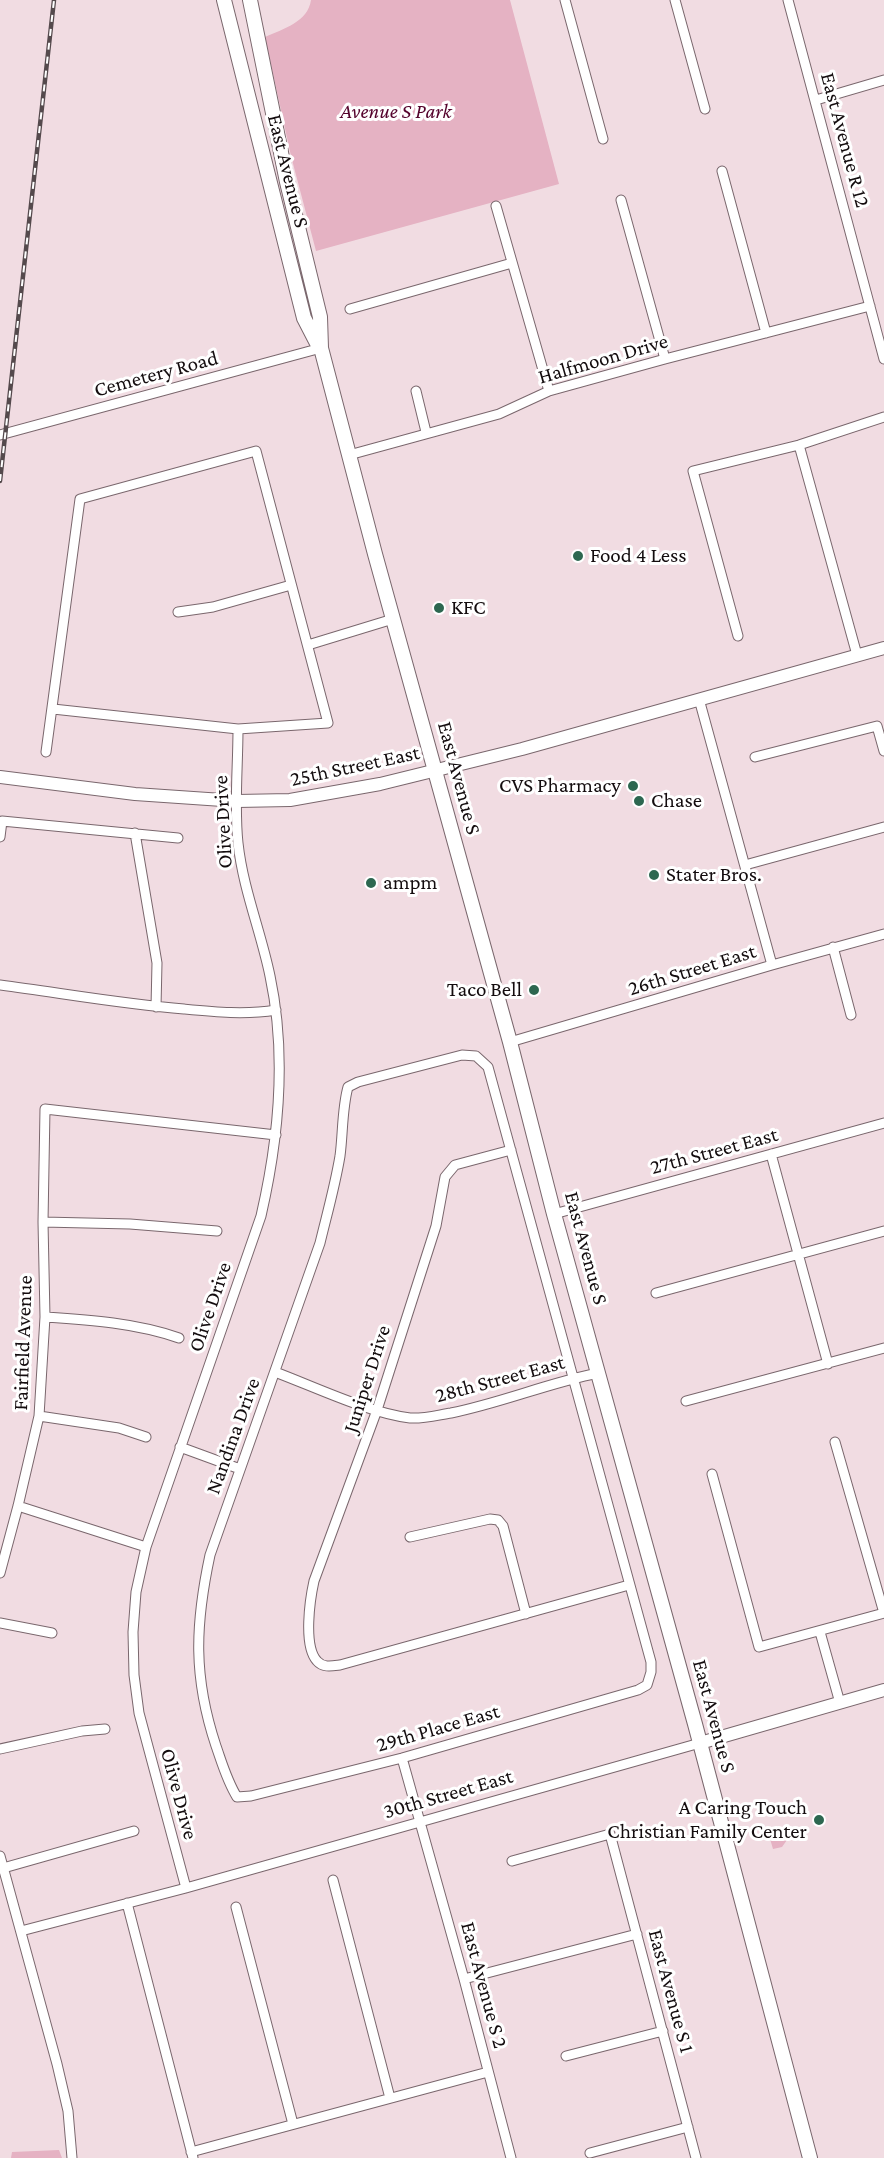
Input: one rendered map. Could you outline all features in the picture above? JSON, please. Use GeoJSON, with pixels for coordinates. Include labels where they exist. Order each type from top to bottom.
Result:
{"type":"FeatureCollection","features":[{"type":"Feature","properties":{"kind":"main road","name":"East Avenue S"},"geometry":{"type":"LineString","coordinates":[[224,0],[304,318],[321,348]]}},
{"type":"Feature","properties":{"kind":"main road","name":"East Avenue S"},"geometry":{"type":"LineString","coordinates":[[250,0],[287,182],[320,317],[321,348],[393,620],[510,1042],[554,1214],[700,1743],[810,2158]]}},
{"type":"Feature","properties":{"kind":"main road","name":"25th Street East"},"geometry":{"type":"LineString","coordinates":[[0,777],[135,794],[237,801],[290,800],[380,784],[522,749],[884,648]]}},
{"type":"Feature","properties":{"kind":"main road","name":"30th Street East"},"geometry":{"type":"LineString","coordinates":[[700,1743],[884,1690]]}},
{"type":"Feature","properties":{"kind":"street"},"geometry":{"type":"LineString","coordinates":[[565,0],[603,139]]}},
{"type":"Feature","properties":{"kind":"street"},"geometry":{"type":"LineString","coordinates":[[675,0],[705,109]]}},
{"type":"Feature","properties":{"kind":"street","name":"East Avenue R 12"},"geometry":{"type":"LineString","coordinates":[[788,0],[884,359]]}},
{"type":"Feature","properties":{"kind":"street"},"geometry":{"type":"LineString","coordinates":[[816,100],[884,80]]}},
{"type":"Feature","properties":{"kind":"street"},"geometry":{"type":"LineString","coordinates":[[722,171],[766,333]]}},
{"type":"Feature","properties":{"kind":"street"},"geometry":{"type":"LineString","coordinates":[[621,200],[665,359]]}},
{"type":"Feature","properties":{"kind":"street"},"geometry":{"type":"LineString","coordinates":[[496,206],[549,392]]}},
{"type":"Feature","properties":{"kind":"street"},"geometry":{"type":"LineString","coordinates":[[350,309],[512,263]]}},
{"type":"Feature","properties":{"kind":"street","name":"Halfmoon Drive"},"geometry":{"type":"LineString","coordinates":[[349,455],[426,432],[499,414],[549,392],[665,359],[870,306]]}},
{"type":"Feature","properties":{"kind":"street","name":"Cemetery Road"},"geometry":{"type":"LineString","coordinates":[[0,435],[321,348]]}},
{"type":"Feature","properties":{"kind":"street"},"geometry":{"type":"LineString","coordinates":[[416,391],[426,432]]}},
{"type":"Feature","properties":{"kind":"street"},"geometry":{"type":"LineString","coordinates":[[738,636],[693,471],[799,445],[884,417]]}},
{"type":"Feature","properties":{"kind":"street"},"geometry":{"type":"LineString","coordinates":[[799,445],[856,656]]}},
{"type":"Feature","properties":{"kind":"street"},"geometry":{"type":"LineString","coordinates":[[46,752],[80,499],[256,452],[328,723],[238,729],[53,710]]}},
{"type":"Feature","properties":{"kind":"street"},"geometry":{"type":"LineString","coordinates":[[178,612],[213,607],[291,585]]}},
{"type":"Feature","properties":{"kind":"street"},"geometry":{"type":"LineString","coordinates":[[308,645],[393,620]]}},
{"type":"Feature","properties":{"kind":"street"},"geometry":{"type":"LineString","coordinates":[[699,699],[772,965]]}},
{"type":"Feature","properties":{"kind":"street"},"geometry":{"type":"LineString","coordinates":[[755,757],[877,726],[884,751]]}},
{"type":"Feature","properties":{"kind":"street","name":"Olive Drive"},"geometry":{"type":"LineString","coordinates":[[186,1888],[142,1722],[134,1675],[133,1632],[135,1602],[146,1547],[261,1216],[276,1135],[279,1091],[276,1010],[270,976],[242,870],[238,842],[238,729]]}},
{"type":"Feature","properties":{"kind":"street"},"geometry":{"type":"LineString","coordinates":[[0,837],[2,821],[178,838]]}},
{"type":"Feature","properties":{"kind":"street"},"geometry":{"type":"LineString","coordinates":[[745,865],[884,827]]}},
{"type":"Feature","properties":{"kind":"street"},"geometry":{"type":"LineString","coordinates":[[135,833],[157,963],[156,1007]]}},
{"type":"Feature","properties":{"kind":"street","name":"26th Street East"},"geometry":{"type":"LineString","coordinates":[[510,1042],[884,934]]}},
{"type":"Feature","properties":{"kind":"street"},"geometry":{"type":"LineString","coordinates":[[833,947],[851,1015]]}},
{"type":"Feature","properties":{"kind":"street"},"geometry":{"type":"LineString","coordinates":[[0,984],[156,1007],[226,1013],[276,1010]]}},
{"type":"Feature","properties":{"kind":"street","name":"Nandina Drive"},"geometry":{"type":"LineString","coordinates":[[237,1797],[229,1784],[208,1721],[199,1674],[198,1630],[202,1595],[210,1555],[320,1243],[332,1195],[348,1087],[358,1082],[462,1055],[476,1056],[488,1067],[511,1150]]}},
{"type":"Feature","properties":{"kind":"street","name":"Fairfield Avenue"},"geometry":{"type":"LineString","coordinates":[[0,1573],[39,1416],[45,1317],[43,1222],[45,1109],[276,1135]]}},
{"type":"Feature","properties":{"kind":"street","name":"27th Street East"},"geometry":{"type":"LineString","coordinates":[[554,1214],[884,1123]]}},
{"type":"Feature","properties":{"kind":"street"},"geometry":{"type":"LineString","coordinates":[[410,1537],[490,1519],[498,1520],[502,1526],[526,1614],[629,1585],[511,1150]]}},
{"type":"Feature","properties":{"kind":"street","name":"Juniper Drive"},"geometry":{"type":"LineString","coordinates":[[511,1150],[455,1165],[445,1177],[436,1226],[377,1410],[314,1581],[309,1605],[309,1630],[312,1650],[317,1661],[327,1667],[526,1614]]}},
{"type":"Feature","properties":{"kind":"street"},"geometry":{"type":"LineString","coordinates":[[771,1154],[828,1364]]}},
{"type":"Feature","properties":{"kind":"street"},"geometry":{"type":"LineString","coordinates":[[43,1222],[130,1224],[217,1231]]}},
{"type":"Feature","properties":{"kind":"street"},"geometry":{"type":"LineString","coordinates":[[656,1293],[884,1231]]}},
{"type":"Feature","properties":{"kind":"street"},"geometry":{"type":"LineString","coordinates":[[45,1317],[84,1319],[154,1329],[179,1338]]}},
{"type":"Feature","properties":{"kind":"street"},"geometry":{"type":"LineString","coordinates":[[686,1401],[884,1348]]}},
{"type":"Feature","properties":{"kind":"street","name":"28th Street East"},"geometry":{"type":"LineString","coordinates":[[275,1372],[377,1410],[411,1418],[481,1407],[573,1378],[598,1373]]}},
{"type":"Feature","properties":{"kind":"street"},"geometry":{"type":"LineString","coordinates":[[39,1416],[119,1428],[146,1437]]}},
{"type":"Feature","properties":{"kind":"street"},"geometry":{"type":"LineString","coordinates":[[712,1474],[759,1647],[820,1632],[884,1613],[835,1442]]}},
{"type":"Feature","properties":{"kind":"street"},"geometry":{"type":"LineString","coordinates":[[180,1447],[240,1469]]}},
{"type":"Feature","properties":{"kind":"street"},"geometry":{"type":"LineString","coordinates":[[18,1506],[146,1547]]}},
{"type":"Feature","properties":{"kind":"street","name":"29th Place East"},"geometry":{"type":"LineString","coordinates":[[237,1797],[251,1796],[402,1758],[638,1690],[647,1685],[651,1662],[629,1585]]}},
{"type":"Feature","properties":{"kind":"street"},"geometry":{"type":"LineString","coordinates":[[0,1623],[52,1633]]}},
{"type":"Feature","properties":{"kind":"street"},"geometry":{"type":"LineString","coordinates":[[820,1632],[840,1703]]}},
{"type":"Feature","properties":{"kind":"street"},"geometry":{"type":"LineString","coordinates":[[0,1749],[82,1731],[105,1729]]}},
{"type":"Feature","properties":{"kind":"street","name":"30th Street East"},"geometry":{"type":"LineString","coordinates":[[21,1931],[186,1888],[700,1743]]}},
{"type":"Feature","properties":{"kind":"street","name":"East Avenue S 2"},"geometry":{"type":"LineString","coordinates":[[402,1758],[511,2158]]}},
{"type":"Feature","properties":{"kind":"street"},"geometry":{"type":"LineString","coordinates":[[2,1869],[134,1831]]}},
{"type":"Feature","properties":{"kind":"street","name":"East Avenue S 1"},"geometry":{"type":"LineString","coordinates":[[512,1861],[610,1834],[696,2158]]}},
{"type":"Feature","properties":{"kind":"street"},"geometry":{"type":"LineString","coordinates":[[0,1856],[57,2064],[68,2111],[72,2158]]}},
{"type":"Feature","properties":{"kind":"street"},"geometry":{"type":"LineString","coordinates":[[333,1880],[390,2098]]}},
{"type":"Feature","properties":{"kind":"street"},"geometry":{"type":"LineString","coordinates":[[127,1903],[192,2155],[293,2124],[488,2072]]}},
{"type":"Feature","properties":{"kind":"street"},"geometry":{"type":"LineString","coordinates":[[236,1907],[293,2124]]}},
{"type":"Feature","properties":{"kind":"street"},"geometry":{"type":"LineString","coordinates":[[464,1979],[637,1934]]}},
{"type":"Feature","properties":{"kind":"street"},"geometry":{"type":"LineString","coordinates":[[566,2056],[663,2031]]}},
{"type":"Feature","properties":{"kind":"street"},"geometry":{"type":"LineString","coordinates":[[590,2153],[688,2127]]}},
{"type":"Feature","properties":{"kind":"green space","name":"Avenue S Park"},"geometry":{"type":"Polygon","coordinates":[[[311,0],[510,0],[559,184],[316,251],[291,156],[265,37],[294,24],[305,14],[311,0]]]}},
{"type":"Feature","properties":{"kind":"green space"},"geometry":{"type":"Polygon","coordinates":[[[784,1828],[787,1840],[782,1847],[773,1849],[768,1832],[784,1828]]]}},
{"type":"Feature","properties":{"kind":"green space"},"geometry":{"type":"Polygon","coordinates":[[[59,2150],[62,2158],[11,2158],[12,2152],[59,2150]]]}},
{"type":"Feature","properties":{"kind":"railway"},"geometry":{"type":"LineString","coordinates":[[0,481],[54,0]]}},
{"type":"Feature","properties":{"kind":"place","name":"Food 4 Less"},"geometry":{"type":"Point","coordinates":[578,556]}},
{"type":"Feature","properties":{"kind":"place","name":"KFC"},"geometry":{"type":"Point","coordinates":[439,608]}},
{"type":"Feature","properties":{"kind":"place","name":"CVS Pharmacy"},"geometry":{"type":"Point","coordinates":[633,786]}},
{"type":"Feature","properties":{"kind":"place","name":"Chase"},"geometry":{"type":"Point","coordinates":[639,801]}},
{"type":"Feature","properties":{"kind":"place","name":"Stater Bros."},"geometry":{"type":"Point","coordinates":[654,875]}},
{"type":"Feature","properties":{"kind":"place","name":"ampm"},"geometry":{"type":"Point","coordinates":[371,883]}},
{"type":"Feature","properties":{"kind":"place","name":"Taco Bell"},"geometry":{"type":"Point","coordinates":[534,990]}},
{"type":"Feature","properties":{"kind":"place","name":"A Caring Touch Christian Family Center"},"geometry":{"type":"Point","coordinates":[819,1820]}}]}
